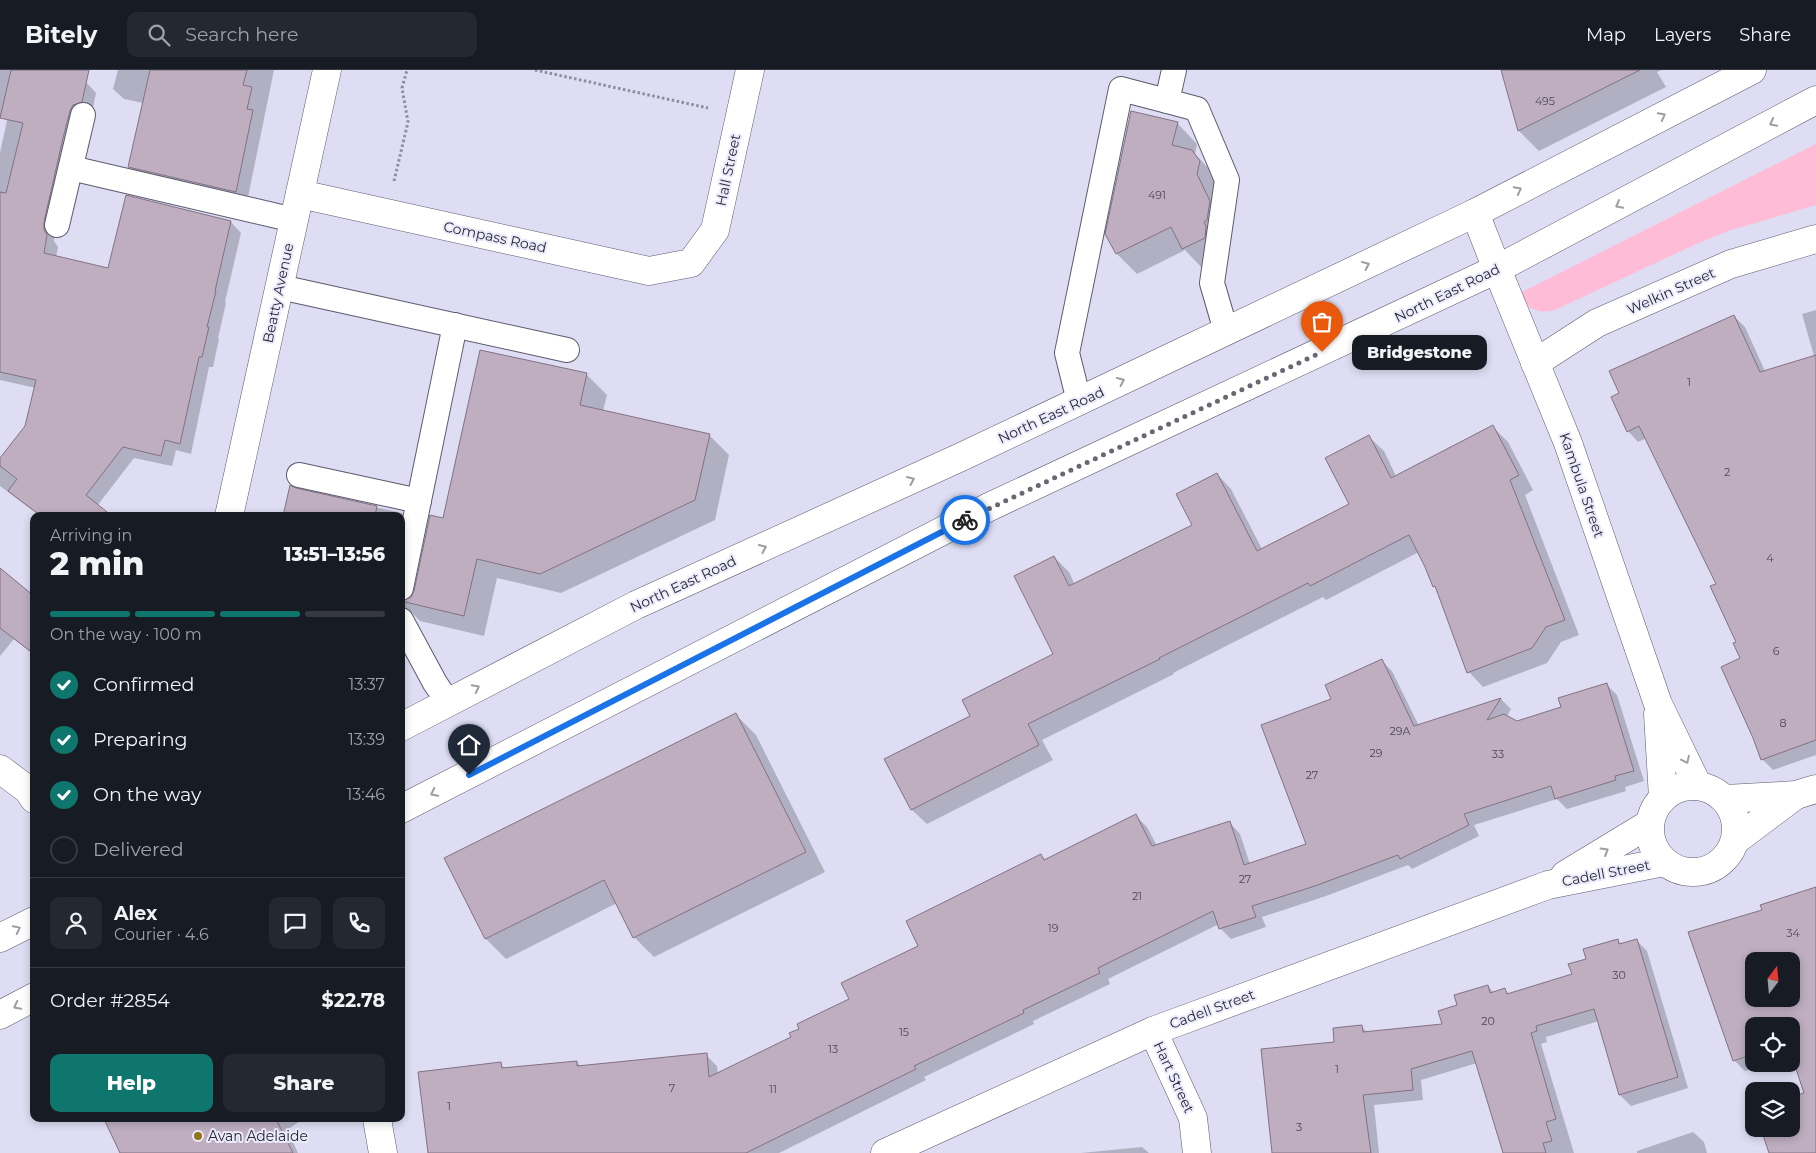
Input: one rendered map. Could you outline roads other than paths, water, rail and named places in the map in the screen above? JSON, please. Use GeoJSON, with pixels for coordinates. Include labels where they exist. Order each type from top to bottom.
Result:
{"type":"FeatureCollection","features":[{"type":"Feature","properties":{"kind":"main road","name":"Beatty Avenue"},"geometry":{"type":"LineString","coordinates":[[230,512],[328,70]]}},
{"type":"Feature","properties":{"kind":"main road","name":"Hall Street"},"geometry":{"type":"LineString","coordinates":[[690,263],[715,230],[750,70]]}},
{"type":"Feature","properties":{"kind":"main road","name":"North East Road"},"geometry":{"type":"LineString","coordinates":[[405,725],[636,605],[962,457],[1475,213],[1722,77],[1752,70]]}},
{"type":"Feature","properties":{"kind":"main road","name":"North East Road"},"geometry":{"type":"LineString","coordinates":[[405,807],[989,507],[1497,269],[1816,100]]}},
{"type":"Feature","properties":{"kind":"main road","name":"Compass Road"},"geometry":{"type":"LineString","coordinates":[[300,194],[649,271],[690,263]]}},
{"type":"Feature","properties":{"kind":"main road","name":"Kambula Street"},"geometry":{"type":"LineString","coordinates":[[1475,213],[1568,443],[1658,704],[1698,786]]}},
{"type":"Feature","properties":{"kind":"main road","name":"Welkin Street"},"geometry":{"type":"LineString","coordinates":[[1535,363],[1597,323],[1731,264],[1816,240]]}},
{"type":"Feature","properties":{"kind":"main road","name":"Kambula Street"},"geometry":{"type":"LineString","coordinates":[[1658,704],[1663,798]]}},
{"type":"Feature","properties":{"kind":"main road"},"geometry":{"type":"LineString","coordinates":[[0,769],[30,791]]}},
{"type":"Feature","properties":{"kind":"main road"},"geometry":{"type":"LineString","coordinates":[[1698,786],[1713,791],[1725,800],[1734,812],[1737,825],[1736,840],[1730,853],[1719,864],[1706,871],[1692,873],[1677,870],[1664,862],[1654,850],[1650,840],[1650,824],[1654,810],[1663,798],[1676,789],[1698,786]]}},
{"type":"Feature","properties":{"kind":"main road"},"geometry":{"type":"LineString","coordinates":[[1725,800],[1806,792]]}},
{"type":"Feature","properties":{"kind":"main road"},"geometry":{"type":"LineString","coordinates":[[1736,840],[1806,792]]}},
{"type":"Feature","properties":{"kind":"main road","name":"Cadell Street"},"geometry":{"type":"LineString","coordinates":[[1548,885],[1650,824]]}},
{"type":"Feature","properties":{"kind":"main road","name":"Cadell Street"},"geometry":{"type":"LineString","coordinates":[[885,1153],[1153,1031],[1548,885],[1664,862]]}},
{"type":"Feature","properties":{"kind":"main road"},"geometry":{"type":"LineString","coordinates":[[0,938],[30,923]]}},
{"type":"Feature","properties":{"kind":"main road"},"geometry":{"type":"LineString","coordinates":[[0,1015],[30,999]]}},
{"type":"Feature","properties":{"kind":"main road","name":"Hart Street"},"geometry":{"type":"LineString","coordinates":[[1153,1031],[1193,1118],[1197,1153]]}},
{"type":"Feature","properties":{"kind":"main road"},"geometry":{"type":"LineString","coordinates":[[378,1122],[383,1153]]}},
{"type":"Feature","properties":{"kind":"lane"},"geometry":{"type":"LineString","coordinates":[[1168,101],[1174,70]]}},
{"type":"Feature","properties":{"kind":"lane"},"geometry":{"type":"LineString","coordinates":[[1079,401],[1067,353],[1121,89],[1197,109],[1227,180],[1212,283],[1226,331]]}},
{"type":"Feature","properties":{"kind":"lane"},"geometry":{"type":"LineString","coordinates":[[58,225],[83,116]]}},
{"type":"Feature","properties":{"kind":"lane"},"geometry":{"type":"LineString","coordinates":[[71,168],[294,220]]}},
{"type":"Feature","properties":{"kind":"lane"},"geometry":{"type":"LineString","coordinates":[[280,287],[568,350]]}},
{"type":"Feature","properties":{"kind":"lane"},"geometry":{"type":"LineString","coordinates":[[405,569],[455,326]]}},
{"type":"Feature","properties":{"kind":"lane"},"geometry":{"type":"LineString","coordinates":[[299,475],[419,501]]}},
{"type":"Feature","properties":{"kind":"lane"},"geometry":{"type":"LineString","coordinates":[[405,627],[435,683],[448,702]]}},
{"type":"Feature","properties":{"kind":"place","name":"Bridgestone"},"geometry":{"type":"Point","coordinates":[1322,352]}},
{"type":"Feature","properties":{"kind":"place","name":"Avan Adelaide"},"geometry":{"type":"Point","coordinates":[198,1136]}}]}
